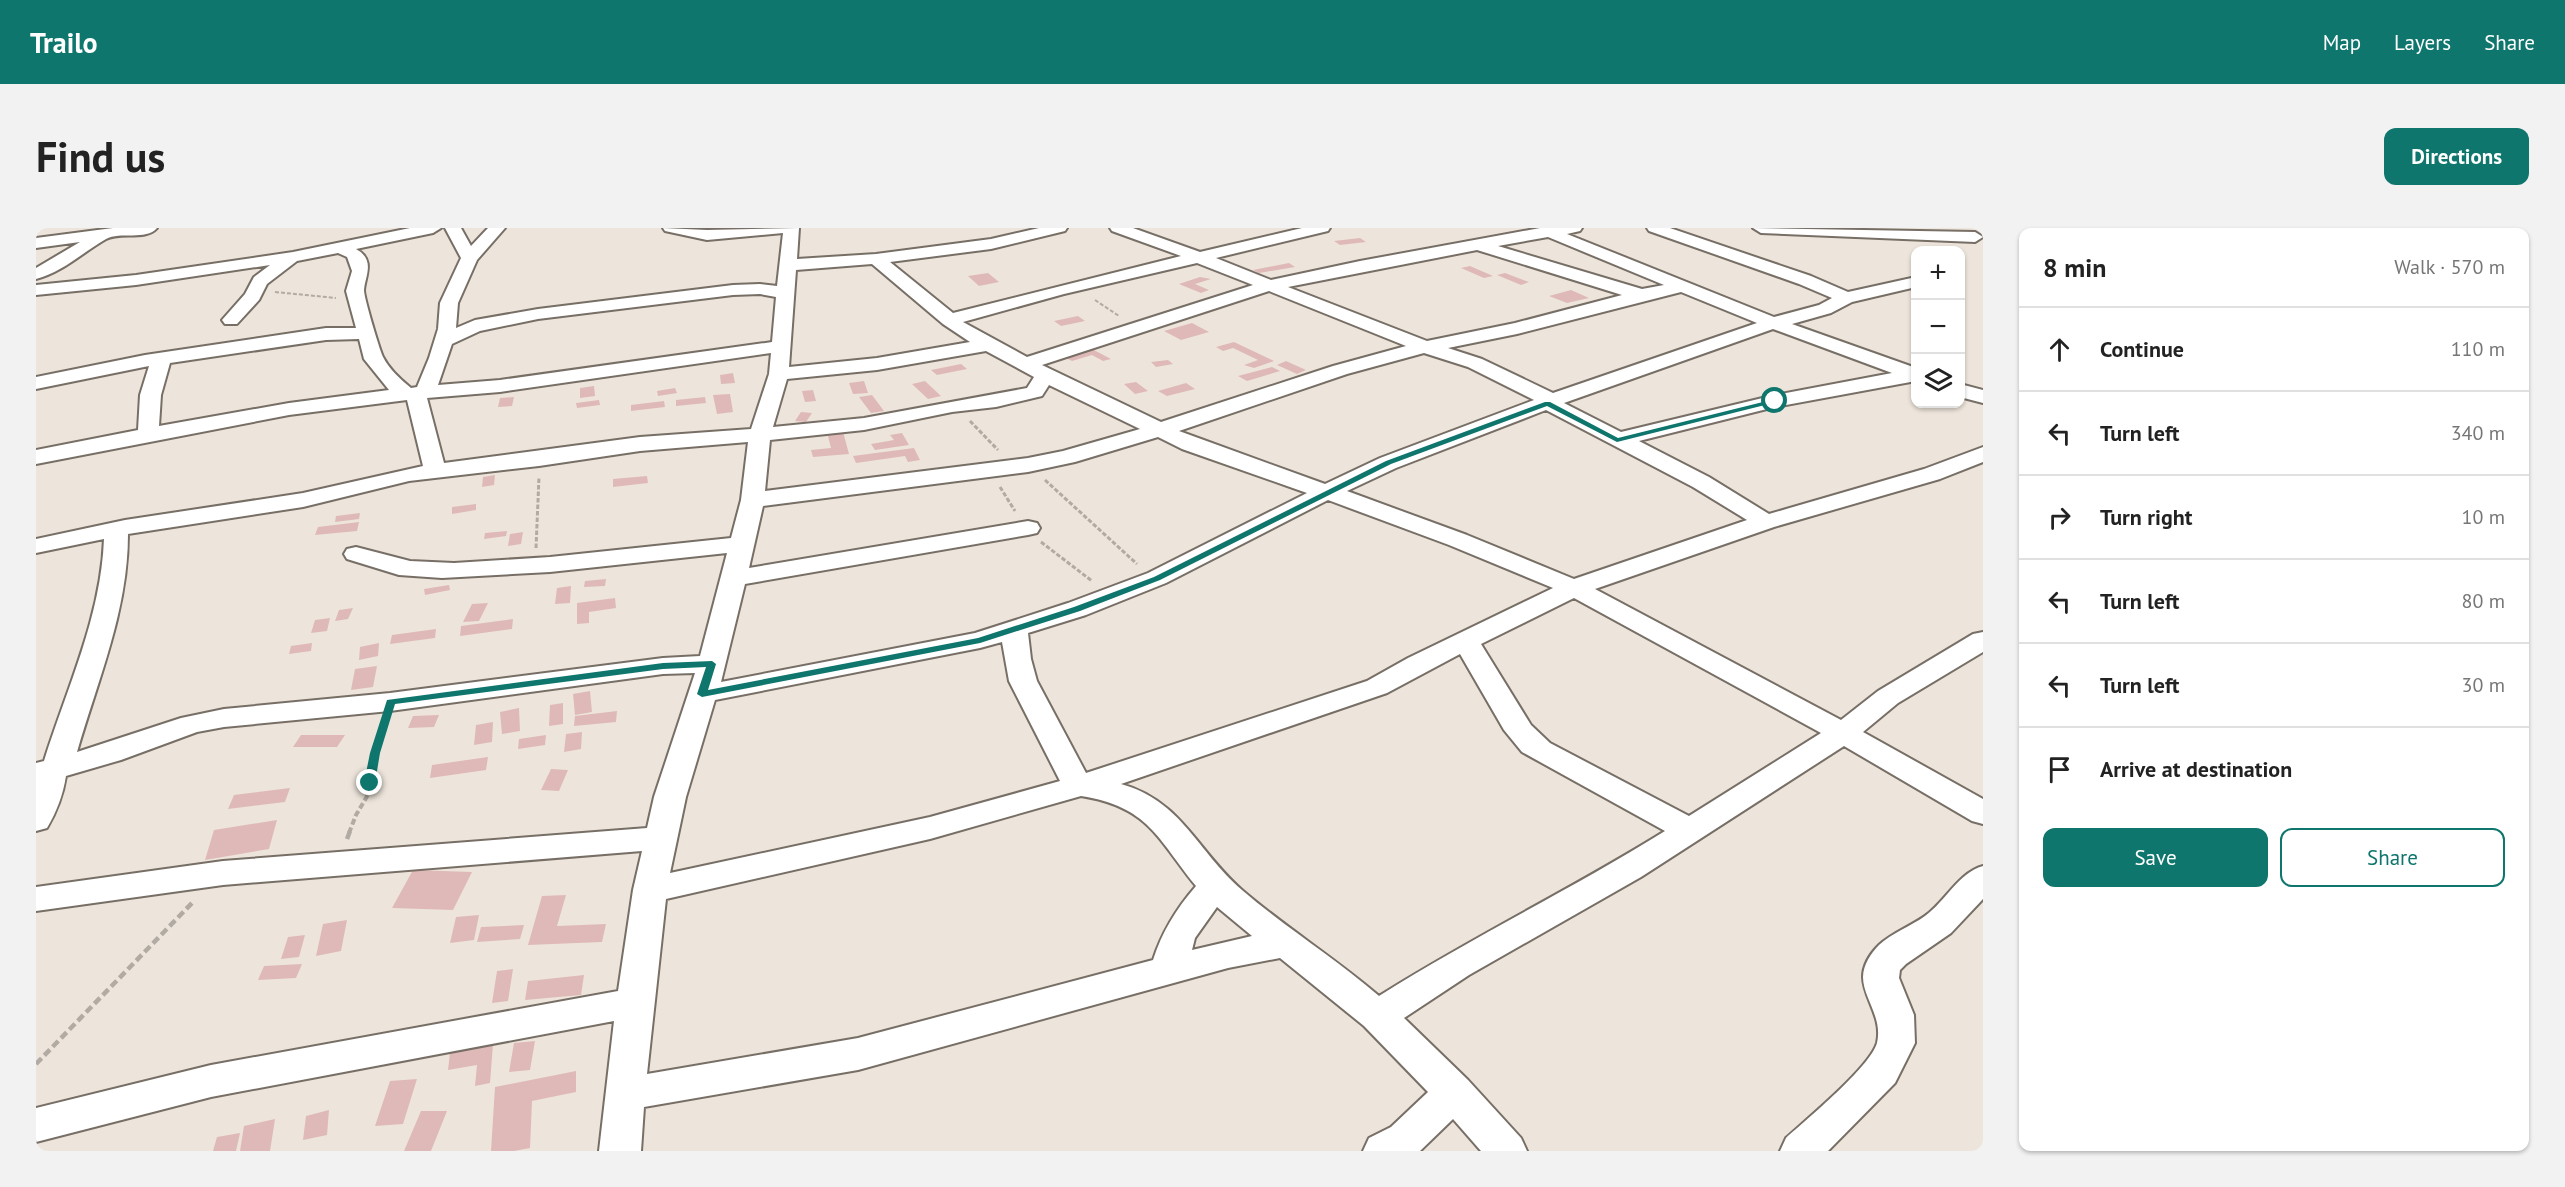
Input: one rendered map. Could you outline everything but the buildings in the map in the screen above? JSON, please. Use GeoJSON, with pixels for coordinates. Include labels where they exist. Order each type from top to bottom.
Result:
{"type":"FeatureCollection","features":[{"type":"Feature","properties":{"kind":"street"},"geometry":{"type":"LineString","coordinates":[[36,243],[149,228]]}},
{"type":"Feature","properties":{"kind":"street"},"geometry":{"type":"LineString","coordinates":[[36,290],[293,257],[433,228]]}},
{"type":"Feature","properties":{"kind":"street"},"geometry":{"type":"LineString","coordinates":[[453,228],[469,258]]}},
{"type":"Feature","properties":{"kind":"street"},"geometry":{"type":"LineString","coordinates":[[416,393],[432,380],[444,341],[449,303],[469,258],[497,228]]}},
{"type":"Feature","properties":{"kind":"street"},"geometry":{"type":"LineString","coordinates":[[620,1151],[635,1003],[650,890],[670,797],[712,664],[753,500],[760,435],[779,374],[790,265],[790,228],[707,235],[671,228]]}},
{"type":"Feature","properties":{"kind":"street"},"geometry":{"type":"LineString","coordinates":[[1118,228],[1425,347],[1475,363],[1617,440],[1701,482],[1766,522]]}},
{"type":"Feature","properties":{"kind":"street"},"geometry":{"type":"LineString","coordinates":[[949,320],[1075,287],[1322,228]]}},
{"type":"Feature","properties":{"kind":"street"},"geometry":{"type":"LineString","coordinates":[[36,546],[116,529],[291,502],[409,474],[674,440],[760,435],[864,424],[927,411],[996,401],[1035,377],[1134,331],[1268,286],[1544,230],[1574,228]]}},
{"type":"Feature","properties":{"kind":"street"},"geometry":{"type":"LineString","coordinates":[[1662,231],[1690,228]]}},
{"type":"Feature","properties":{"kind":"street"},"geometry":{"type":"LineString","coordinates":[[1761,228],[1853,234],[1979,235]]}},
{"type":"Feature","properties":{"kind":"street"},"geometry":{"type":"LineString","coordinates":[[790,265],[876,259],[991,244],[1020,233],[1051,229]]}},
{"type":"Feature","properties":{"kind":"street"},"geometry":{"type":"LineString","coordinates":[[1544,230],[1773,323],[1911,374]]}},
{"type":"Feature","properties":{"kind":"street"},"geometry":{"type":"LineString","coordinates":[[1662,231],[1805,280],[1846,298]]}},
{"type":"Feature","properties":{"kind":"street"},"geometry":{"type":"LineString","coordinates":[[36,274],[55,268],[87,243],[109,233]]}},
{"type":"Feature","properties":{"kind":"street"},"geometry":{"type":"LineString","coordinates":[[1956,246],[1979,235]]}},
{"type":"Feature","properties":{"kind":"street"},"geometry":{"type":"LineString","coordinates":[[1476,245],[1594,283],[1641,295]]}},
{"type":"Feature","properties":{"kind":"street"},"geometry":{"type":"LineString","coordinates":[[342,248],[354,254],[361,271],[355,291],[374,359],[395,385],[416,393]]}},
{"type":"Feature","properties":{"kind":"street"},"geometry":{"type":"LineString","coordinates":[[231,320],[246,306],[267,274],[293,257]]}},
{"type":"Feature","properties":{"kind":"street"},"geometry":{"type":"LineString","coordinates":[[876,259],[963,331],[1035,377],[1070,388],[1190,444],[1458,540],[1574,588],[1843,733],[1983,813]]}},
{"type":"Feature","properties":{"kind":"street"},"geometry":{"type":"LineString","coordinates":[[36,281],[77,286]]}},
{"type":"Feature","properties":{"kind":"street"},"geometry":{"type":"LineString","coordinates":[[702,694],[864,664],[1014,631],[1157,578],[1388,463],[1585,388],[1736,338],[1773,323],[1825,309],[1846,298],[1911,283]]}},
{"type":"Feature","properties":{"kind":"street"},"geometry":{"type":"LineString","coordinates":[[753,500],[1020,466],[1067,457],[1162,429],[1340,370],[1425,347],[1517,328],[1684,286]]}},
{"type":"Feature","properties":{"kind":"street"},"geometry":{"type":"LineString","coordinates":[[444,341],[475,326],[538,314],[733,290],[760,289],[787,293]]}},
{"type":"Feature","properties":{"kind":"street"},"geometry":{"type":"LineString","coordinates":[[36,383],[162,359],[326,334],[366,333]]}},
{"type":"Feature","properties":{"kind":"street"},"geometry":{"type":"LineString","coordinates":[[36,457],[289,409],[416,393],[500,386],[782,345]]}},
{"type":"Feature","properties":{"kind":"street"},"geometry":{"type":"LineString","coordinates":[[779,374],[877,364],[986,345]]}},
{"type":"Feature","properties":{"kind":"street"},"geometry":{"type":"LineString","coordinates":[[149,434],[150,397],[156,372],[162,359]]}},
{"type":"Feature","properties":{"kind":"street"},"geometry":{"type":"LineString","coordinates":[[1617,440],[1775,401],[1911,376]]}},
{"type":"Feature","properties":{"kind":"street"},"geometry":{"type":"LineString","coordinates":[[1965,392],[1983,397]]}},
{"type":"Feature","properties":{"kind":"street"},"geometry":{"type":"LineString","coordinates":[[416,393],[435,471]]}},
{"type":"Feature","properties":{"kind":"street"},"geometry":{"type":"LineString","coordinates":[[650,890],[997,811],[1276,723],[1377,687],[1574,588],[1623,569],[1766,522],[1932,474],[1983,454]]}},
{"type":"Feature","properties":{"kind":"street"},"geometry":{"type":"LineString","coordinates":[[734,578],[1028,528]]}},
{"type":"Feature","properties":{"kind":"street"},"geometry":{"type":"LineString","coordinates":[[36,820],[47,795],[48,770],[75,706],[105,624],[115,574],[116,529]]}},
{"type":"Feature","properties":{"kind":"street"},"geometry":{"type":"LineString","coordinates":[[356,554],[400,567],[434,570],[537,566],[742,544]]}},
{"type":"Feature","properties":{"kind":"street"},"geometry":{"type":"LineString","coordinates":[[1014,631],[1017,659],[1023,681],[1077,785]]}},
{"type":"Feature","properties":{"kind":"street"},"geometry":{"type":"LineString","coordinates":[[1378,1016],[1456,965],[1629,869],[1843,733],[1888,697],[1983,640]]}},
{"type":"Feature","properties":{"kind":"street"},"geometry":{"type":"LineString","coordinates":[[1466,641],[1525,740],[1539,750],[1690,830]]}},
{"type":"Feature","properties":{"kind":"street"},"geometry":{"type":"LineString","coordinates":[[48,770],[110,753],[191,724],[224,718],[390,702],[663,666],[712,664]]}},
{"type":"Feature","properties":{"kind":"street"},"geometry":{"type":"LineString","coordinates":[[1077,785],[1112,791],[1130,797],[1148,807],[1216,886],[1378,1016],[1454,1092],[1506,1151]]}},
{"type":"Feature","properties":{"kind":"street"},"geometry":{"type":"LineString","coordinates":[[36,899],[223,873],[661,838]]}},
{"type":"Feature","properties":{"kind":"street"},"geometry":{"type":"LineString","coordinates":[[1801,1151],[1881,1072],[1896,1043],[1895,1015],[1881,978],[1883,966],[1893,954],[1940,924],[1983,878]]}},
{"type":"Feature","properties":{"kind":"street"},"geometry":{"type":"LineString","coordinates":[[1168,970],[1178,937],[1194,911],[1216,886]]}},
{"type":"Feature","properties":{"kind":"street"},"geometry":{"type":"LineString","coordinates":[[625,1094],[858,1054],[1228,954],[1287,943]]}},
{"type":"Feature","properties":{"kind":"street"},"geometry":{"type":"LineString","coordinates":[[36,1125],[211,1081],[635,1003]]}},
{"type":"Feature","properties":{"kind":"street"},"geometry":{"type":"LineString","coordinates":[[1384,1151],[1405,1139],[1454,1092]]}},
{"type":"Feature","properties":{"kind":"path"},"geometry":{"type":"LineString","coordinates":[[257,287],[273,292],[313,298],[357,299]]}},
{"type":"Feature","properties":{"kind":"path"},"geometry":{"type":"LineString","coordinates":[[1075,287],[1125,320],[1134,331]]}},
{"type":"Feature","properties":{"kind":"path"},"geometry":{"type":"LineString","coordinates":[[927,411],[958,416],[967,420],[1122,552],[1157,578]]}},
{"type":"Feature","properties":{"kind":"path"},"geometry":{"type":"LineString","coordinates":[[537,566],[535,551],[539,507],[539,459]]}},
{"type":"Feature","properties":{"kind":"path"},"geometry":{"type":"LineString","coordinates":[[342,864],[346,840],[356,815],[369,793],[372,766],[390,702]]}},
{"type":"Feature","properties":{"kind":"path"},"geometry":{"type":"LineString","coordinates":[[36,1064],[62,1034],[112,987],[155,939],[223,873]]}},
{"type":"Feature","properties":{"kind":"route"},"geometry":{"type":"LineString","coordinates":[[370,783],[375,753],[390,702],[663,666],[712,664],[702,694],[980,640],[1077,609],[1157,578],[1388,463],[1548,403],[1617,440],[1775,401]]}}]}
